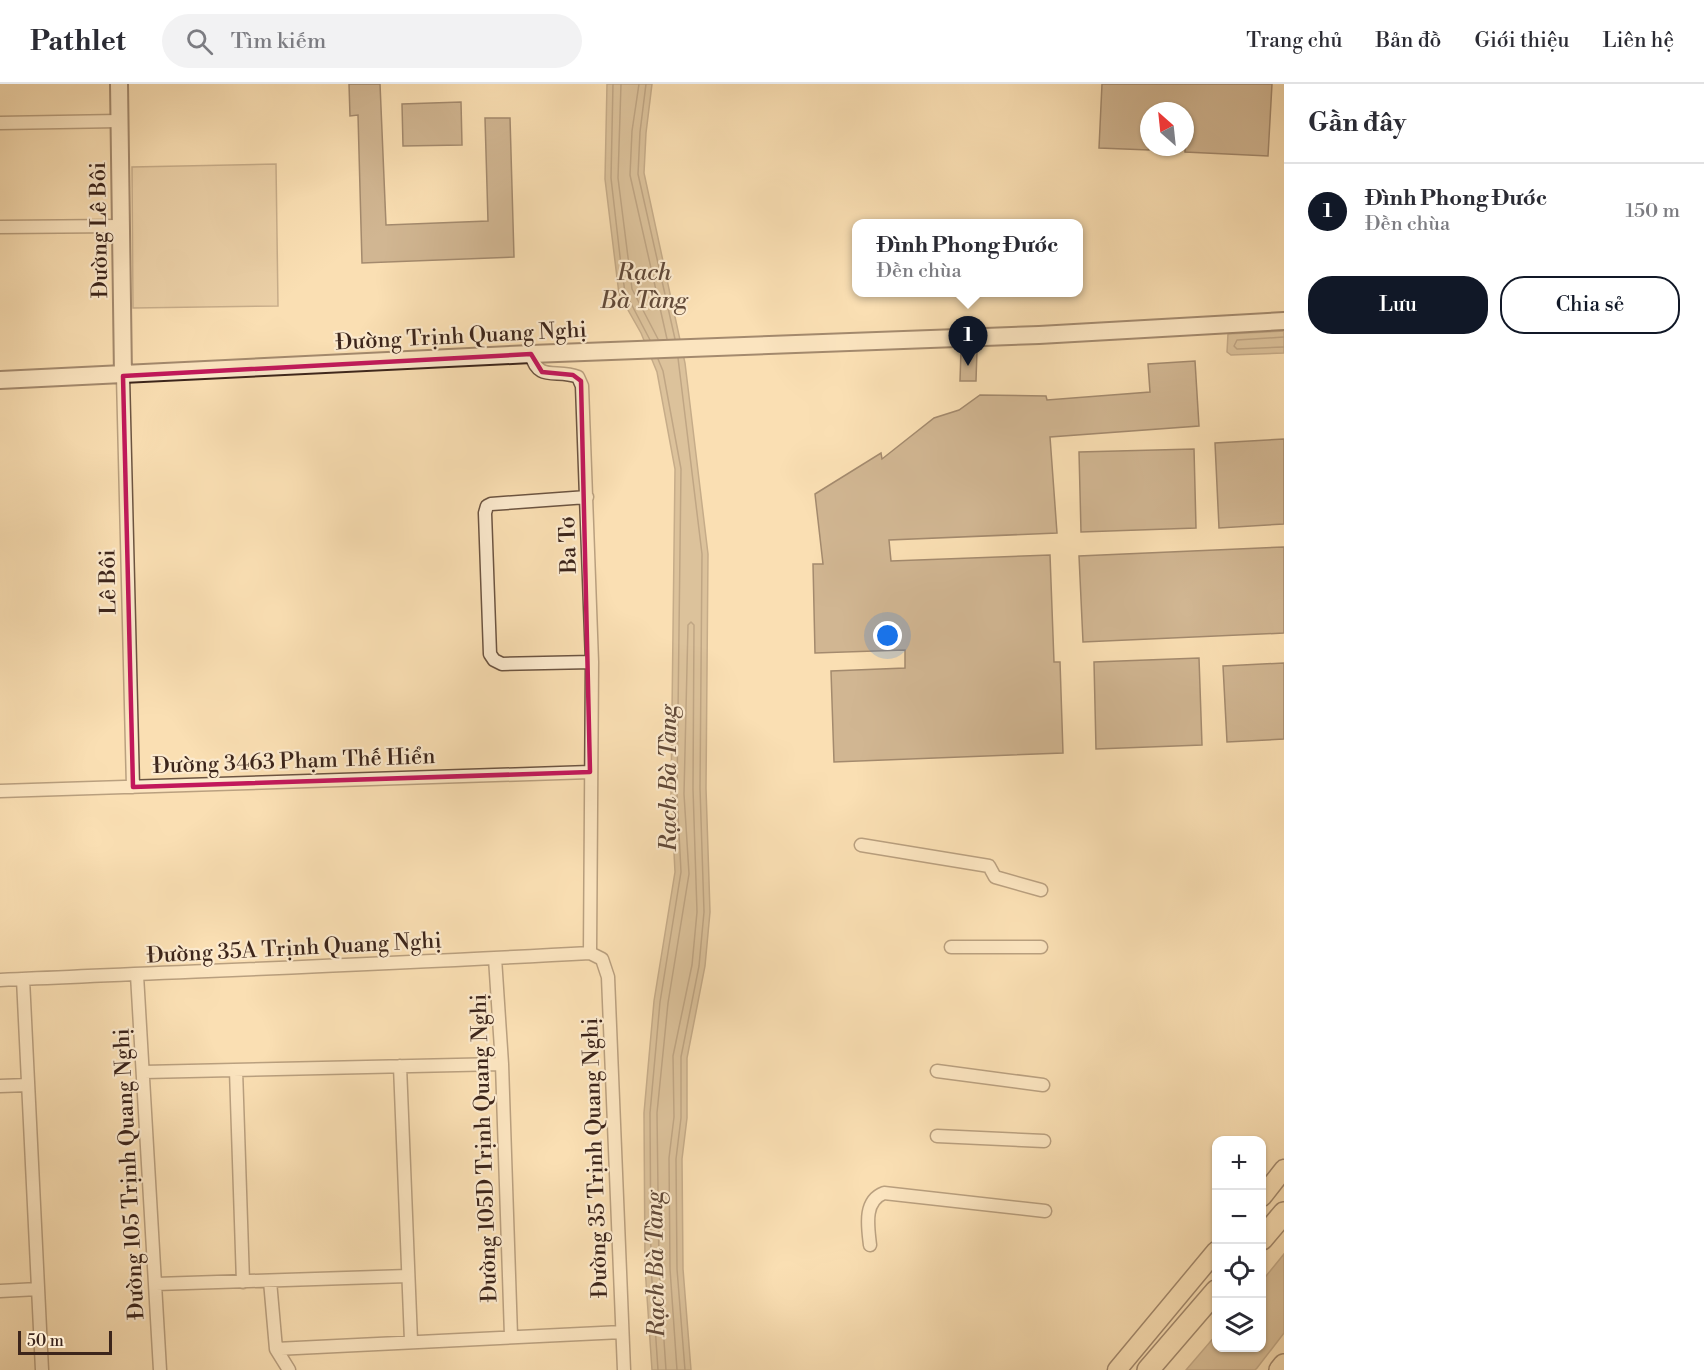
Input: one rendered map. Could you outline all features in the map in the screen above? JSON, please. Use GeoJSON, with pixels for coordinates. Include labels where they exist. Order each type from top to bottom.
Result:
{"type":"FeatureCollection","features":[{"type":"Feature","properties":{"kind":"highway"},"geometry":{"type":"LineString","coordinates":[[1266,1234],[1284,1213]]}},
{"type":"Feature","properties":{"kind":"highway"},"geometry":{"type":"LineString","coordinates":[[1148,1370],[1212,1296]]}},
{"type":"Feature","properties":{"kind":"highway"},"geometry":{"type":"LineString","coordinates":[[1280,1370],[1284,1365]]}},
{"type":"Feature","properties":{"kind":"main road","name":"Đường Lê Bôi"},"geometry":{"type":"LineString","coordinates":[[119,84],[123,376]]}},
{"type":"Feature","properties":{"kind":"main road","name":"Đường Trịnh Quang Nghị"},"geometry":{"type":"LineString","coordinates":[[0,380],[123,376],[620,350],[1039,335],[1284,321]]}},
{"type":"Feature","properties":{"kind":"main road"},"geometry":{"type":"LineString","coordinates":[[1266,1192],[1284,1169]]}},
{"type":"Feature","properties":{"kind":"main road"},"geometry":{"type":"LineString","coordinates":[[1117,1370],[1212,1256]]}},
{"type":"Feature","properties":{"kind":"street"},"geometry":{"type":"LineString","coordinates":[[0,123],[119,121]]}},
{"type":"Feature","properties":{"kind":"street"},"geometry":{"type":"LineString","coordinates":[[0,227],[121,226]]}},
{"type":"Feature","properties":{"kind":"street","name":"Ba Tơ"},"geometry":{"type":"LineString","coordinates":[[531,354],[533,364],[542,372],[573,375],[581,381],[592,662],[590,952]]}},
{"type":"Feature","properties":{"kind":"street","name":"Lê Bôi"},"geometry":{"type":"LineString","coordinates":[[123,376],[133,787]]}},
{"type":"Feature","properties":{"kind":"street"},"geometry":{"type":"LineString","coordinates":[[587,497],[491,504],[487,506],[485,513],[490,654],[494,660],[502,664],[592,662]]}},
{"type":"Feature","properties":{"kind":"street","name":"Đường 3463 Phạm Thế Hiển"},"geometry":{"type":"LineString","coordinates":[[0,791],[590,772]]}},
{"type":"Feature","properties":{"kind":"street"},"geometry":{"type":"LineString","coordinates":[[861,845],[989,866],[995,877],[1041,890]]}},
{"type":"Feature","properties":{"kind":"street"},"geometry":{"type":"LineString","coordinates":[[951,947],[1041,946]]}},
{"type":"Feature","properties":{"kind":"street","name":"Đường 35A Trịnh Quang Nghị"},"geometry":{"type":"LineString","coordinates":[[0,980],[590,952]]}},
{"type":"Feature","properties":{"kind":"street","name":"Đường 35 Trịnh Quang Nghị"},"geometry":{"type":"LineString","coordinates":[[590,952],[602,959],[608,977],[624,1370]]}},
{"type":"Feature","properties":{"kind":"street","name":"Đường 105D Trịnh Quang Nghị"},"geometry":{"type":"LineString","coordinates":[[495,958],[502,1064],[511,1336]]}},
{"type":"Feature","properties":{"kind":"street","name":"Đường 105 Trịnh Quang Nghị"},"geometry":{"type":"LineString","coordinates":[[137,975],[160,1370]]}},
{"type":"Feature","properties":{"kind":"street"},"geometry":{"type":"LineString","coordinates":[[22,979],[42,1370]]}},
{"type":"Feature","properties":{"kind":"street"},"geometry":{"type":"LineString","coordinates":[[144,1072],[502,1064]]}},
{"type":"Feature","properties":{"kind":"street"},"geometry":{"type":"LineString","coordinates":[[400,1066],[411,1341]]}},
{"type":"Feature","properties":{"kind":"street"},"geometry":{"type":"LineString","coordinates":[[236,1070],[243,1282]]}},
{"type":"Feature","properties":{"kind":"street"},"geometry":{"type":"LineString","coordinates":[[937,1071],[1043,1085]]}},
{"type":"Feature","properties":{"kind":"street"},"geometry":{"type":"LineString","coordinates":[[0,1086],[28,1085]]}},
{"type":"Feature","properties":{"kind":"street"},"geometry":{"type":"LineString","coordinates":[[938,1136],[1044,1141]]}},
{"type":"Feature","properties":{"kind":"street"},"geometry":{"type":"LineString","coordinates":[[870,1245],[868,1213],[875,1198],[884,1193],[1045,1211]]}},
{"type":"Feature","properties":{"kind":"street"},"geometry":{"type":"LineString","coordinates":[[156,1284],[408,1276]]}},
{"type":"Feature","properties":{"kind":"street"},"geometry":{"type":"LineString","coordinates":[[270,1281],[276,1349],[288,1370]]}},
{"type":"Feature","properties":{"kind":"street"},"geometry":{"type":"LineString","coordinates":[[0,1291],[38,1289]]}},
{"type":"Feature","properties":{"kind":"street"},"geometry":{"type":"LineString","coordinates":[[276,1349],[622,1332]]}},
{"type":"Feature","properties":{"kind":"highlighted area"},"geometry":{"type":"Polygon","coordinates":[[[531,354],[542,372],[573,375],[581,381],[590,772],[133,787],[123,376],[531,354]]]}},
{"type":"Feature","properties":{"kind":"shaded area"},"geometry":{"type":"Polygon","coordinates":[[[276,164],[278,306],[133,308],[132,167],[276,164]]]}},
{"type":"Feature","properties":{"kind":"water","name":"Rạch Bà Tàng"},"geometry":{"type":"Polygon","coordinates":[[[607,84],[652,84],[644,173],[685,363],[708,554],[706,788],[710,912],[705,966],[687,1058],[687,1118],[682,1159],[683,1269],[691,1370],[652,1370],[645,1267],[644,1113],[654,1001],[675,872],[671,794],[675,469],[657,372],[641,333],[619,294],[605,179],[607,84]]]}},
{"type":"Feature","properties":{"kind":"water"},"geometry":{"type":"Polygon","coordinates":[[[1284,331],[1284,353],[1231,355],[1227,352],[1228,334],[1284,331]]]}},
{"type":"Feature","properties":{"kind":"water"},"geometry":{"type":"Polygon","coordinates":[[[1284,1254],[1284,1333],[1257,1368],[1255,1370],[1186,1370],[1212,1340],[1212,1352],[1266,1352],[1266,1276],[1284,1254]]]}},
{"type":"Feature","properties":{"kind":"building"},"geometry":{"type":"Polygon","coordinates":[[[349,84],[380,84],[386,225],[488,221],[485,118],[510,118],[514,257],[362,263],[358,115],[350,116],[349,84]]]}},
{"type":"Feature","properties":{"kind":"building"},"geometry":{"type":"Polygon","coordinates":[[[1102,84],[1272,84],[1268,156],[1194,152],[1194,102],[1140,102],[1140,150],[1099,148],[1102,84]]]}},
{"type":"Feature","properties":{"kind":"building"},"geometry":{"type":"Polygon","coordinates":[[[461,102],[462,145],[403,146],[402,104],[461,102]]]}},
{"type":"Feature","properties":{"kind":"building"},"geometry":{"type":"Polygon","coordinates":[[[961,350],[977,350],[976,381],[960,381],[961,350]]]}},
{"type":"Feature","properties":{"kind":"building"},"geometry":{"type":"Polygon","coordinates":[[[1195,361],[1199,426],[1050,437],[1057,533],[889,540],[891,561],[1050,555],[1054,662],[1060,662],[1063,753],[834,762],[831,671],[905,668],[905,650],[815,653],[813,564],[823,564],[815,494],[881,453],[882,459],[934,418],[959,410],[980,395],[1046,396],[1047,400],[1150,392],[1148,364],[1195,361]]]}},
{"type":"Feature","properties":{"kind":"building"},"geometry":{"type":"Polygon","coordinates":[[[1284,439],[1284,524],[1219,528],[1215,443],[1284,439]]]}},
{"type":"Feature","properties":{"kind":"building"},"geometry":{"type":"Polygon","coordinates":[[[1194,449],[1196,528],[1081,532],[1079,452],[1194,449]]]}},
{"type":"Feature","properties":{"kind":"building"},"geometry":{"type":"Polygon","coordinates":[[[1284,547],[1284,633],[1083,642],[1079,556],[1284,547]]]}},
{"type":"Feature","properties":{"kind":"building"},"geometry":{"type":"Polygon","coordinates":[[[1199,658],[1202,745],[1096,749],[1094,662],[1199,658]]]}},
{"type":"Feature","properties":{"kind":"building"},"geometry":{"type":"Polygon","coordinates":[[[1284,663],[1284,739],[1227,742],[1223,666],[1284,663]]]}},
{"type":"Feature","properties":{"kind":"place","name":"Đình Phong Đước"},"geometry":{"type":"Point","coordinates":[968,366]}}]}
